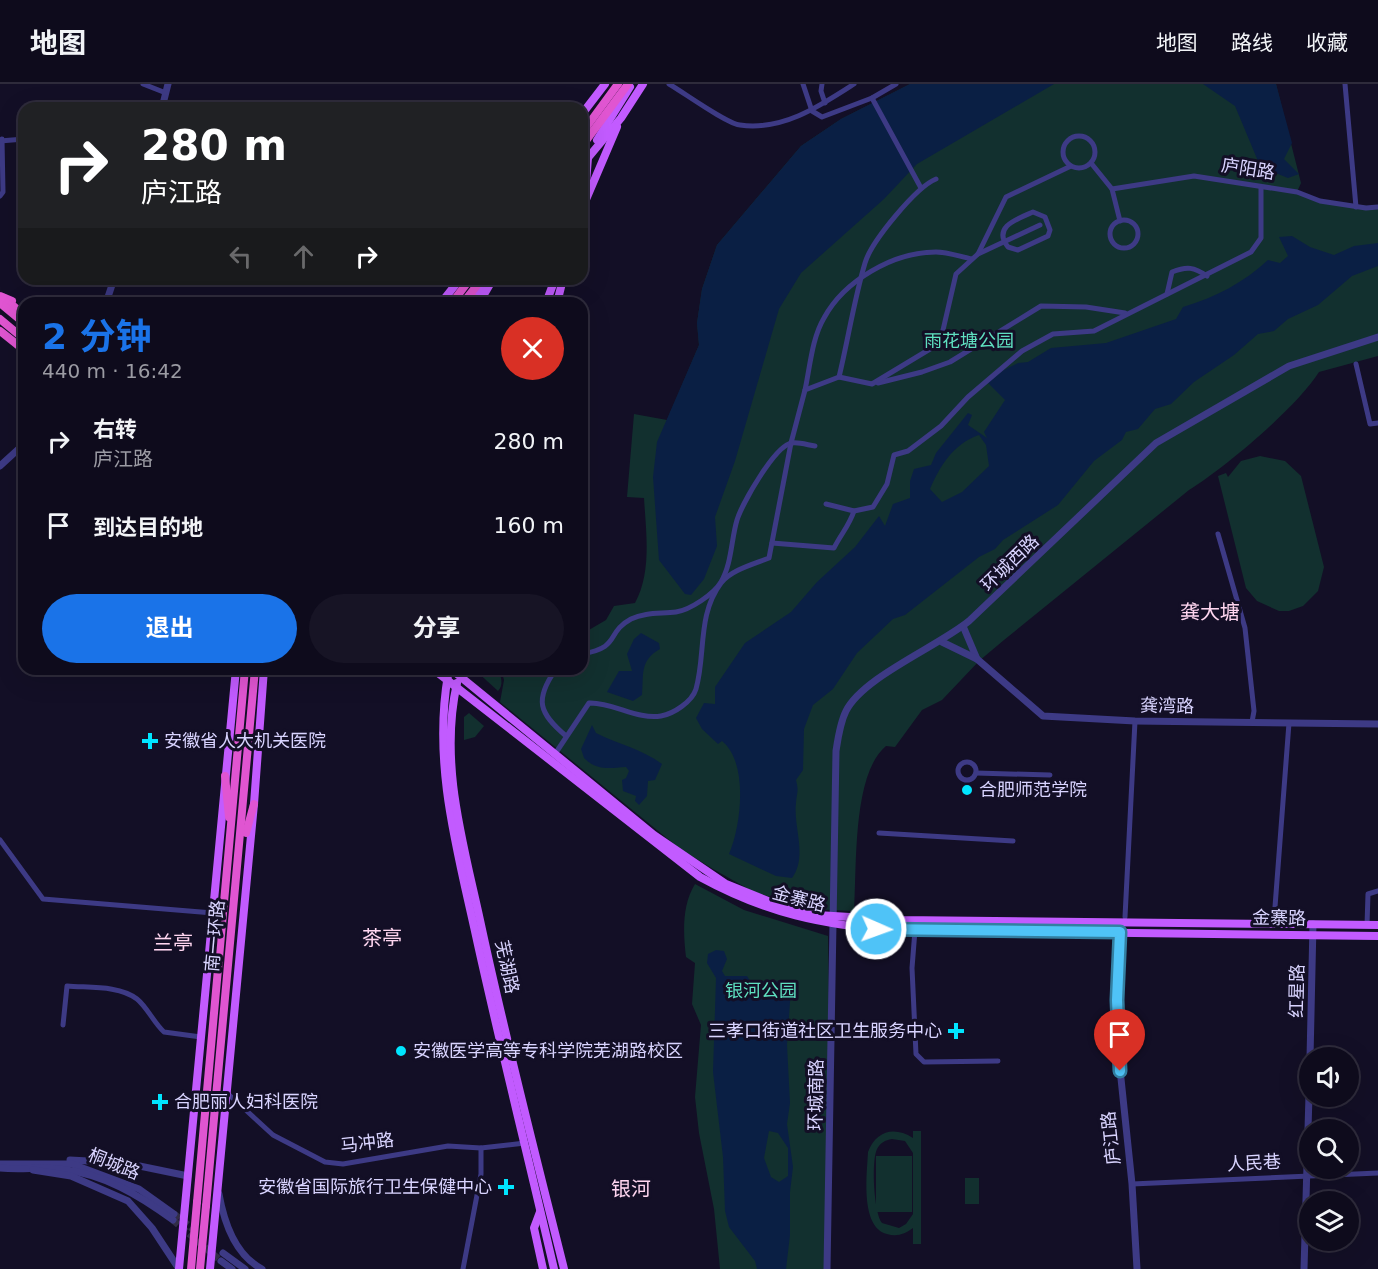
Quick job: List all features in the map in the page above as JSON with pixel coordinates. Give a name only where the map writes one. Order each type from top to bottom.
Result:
[{"type":"highway","points":[[588,125],[618,84]]},
{"type":"highway","points":[[588,151],[630,84]]},
{"type":"highway","points":[[0,296],[18,309]]},
{"type":"highway","points":[[0,303],[18,318]]},
{"type":"highway","points":[[0,319],[18,334]]},
{"type":"highway","points":[[0,331],[18,345]]},
{"type":"highway","name":"南一环路","points":[[191,1269],[231,838],[243,675]]},
{"type":"highway","name":"南一环路","points":[[200,1269],[240,850],[249,805],[255,675]]},
{"type":"highway","points":[[225,776],[231,838]]},
{"type":"main road","points":[[588,106],[605,84]]},
{"type":"main road","points":[[588,197],[621,118],[643,84]]},
{"type":"main road","points":[[588,153],[621,118]]},
{"type":"main road","points":[[0,327],[18,340]]},
{"type":"main road","points":[[179,1269],[225,776],[242,675]]},
{"type":"main road","points":[[210,1269],[216,1181],[227,1092],[249,805],[263,675]]},
{"type":"main road","name":"金寨路","points":[[441,675],[700,877],[765,908],[834,921],[915,930],[1378,936]]},
{"type":"main road","name":"芜湖路","points":[[452,675],[448,680],[443,707],[442,757],[450,815],[522,1143],[554,1269]]},
{"type":"main road","name":"芜湖路","points":[[455,675],[456,687],[451,710],[450,750],[453,794],[496,996],[564,1269]]},
{"type":"main road","name":"金寨路","points":[[461,675],[654,835],[726,884],[783,907],[834,921],[1378,925]]},
{"type":"main road","points":[[540,1211],[534,1228],[543,1269]]},
{"type":"street","points":[[143,84],[166,93]]},
{"type":"street","points":[[164,102],[168,84]]},
{"type":"street","points":[[669,84],[739,126],[784,122],[812,111],[854,84]]},
{"type":"street","points":[[803,84],[812,111],[822,117],[872,98],[896,84]]},
{"type":"street","points":[[822,84],[820,91],[825,103]]},
{"type":"street","points":[[1345,84],[1356,207]]},
{"type":"street","points":[[872,98],[921,188]]},
{"type":"street","points":[[978,254],[1006,197],[1071,166],[1082,168],[1090,163],[1095,154],[1093,144],[1085,137],[1075,137],[1066,143],[1064,153],[1071,166]]},
{"type":"street","points":[[0,196],[3,192],[1,140],[18,139]]},
{"type":"street","points":[[1090,163],[1112,189],[1119,221]]},
{"type":"street","name":"庐阳路","points":[[1112,189],[1194,176],[1297,192],[1320,201],[1356,207],[1378,207]]},
{"type":"street","points":[[839,377],[865,261],[893,218],[921,188],[936,179]]},
{"type":"street","points":[[826,504],[854,511],[873,507],[888,484],[894,455],[908,450],[941,426],[968,397],[1022,351],[1053,334],[1094,331],[1251,252],[1260,238],[1261,187]]},
{"type":"street","points":[[1033,212],[1045,217],[1050,230],[1045,238],[1018,250],[1008,247],[1004,242],[1002,236],[1008,223],[1033,212]]},
{"type":"street","points":[[1119,221],[1129,221],[1136,227],[1136,241],[1129,248],[1120,248],[1110,239],[1112,226],[1119,221]]},
{"type":"street","points":[[873,384],[940,343],[957,274],[972,259],[1040,225]]},
{"type":"street","points":[[588,653],[602,650],[611,642],[620,626],[634,618],[652,613],[679,612],[703,599],[735,572],[769,558],[791,443],[814,345],[823,318],[849,285],[915,254],[937,252],[972,259]]},
{"type":"street","points":[[1167,294],[1172,272],[1185,267],[1196,268],[1207,276]]},
{"type":"street","points":[[805,390],[839,377],[873,384],[922,372],[950,362],[1041,306],[1086,307],[1126,314]]},
{"type":"street","name":"环城西路","points":[[834,921],[836,751],[845,712],[872,682],[942,642],[963,626],[1156,443],[1289,366],[1378,337]]},
{"type":"street","points":[[1356,364],[1371,424],[1378,423]]},
{"type":"street","points":[[555,754],[589,703],[601,703],[626,711],[660,716],[681,707],[696,691],[703,627],[732,552],[737,519],[751,490],[782,447],[791,443],[814,446]]},
{"type":"street","points":[[0,466],[18,450]]},
{"type":"street","points":[[772,543],[834,548],[841,533],[849,527],[854,511]]},
{"type":"street","points":[[1218,534],[1245,628],[1254,711],[1252,722]]},
{"type":"street","points":[[963,626],[977,659]]},
{"type":"street","points":[[942,642],[977,659]]},
{"type":"street","name":"龚湾路","points":[[977,659],[1042,716],[1135,721],[1378,724]]},
{"type":"street","points":[[552,675],[547,681],[542,702],[547,720],[566,736]]},
{"type":"street","points":[[1125,917],[1135,721]]},
{"type":"street","points":[[1274,920],[1289,723]]},
{"type":"street","points":[[976,773],[1050,775]]},
{"type":"street","points":[[879,833],[1013,841]]},
{"type":"street","points":[[0,840],[43,899],[213,914]]},
{"type":"street","points":[[1367,925],[1368,894],[1378,891]]},
{"type":"street","name":"环城南路","points":[[827,1269],[834,921]]},
{"type":"street","name":"红星路","points":[[1310,1047],[1313,924]]},
{"type":"street","points":[[915,930],[912,968],[916,1054],[924,1062],[998,1061]]},
{"type":"street","name":"庐江路","points":[[1120,932],[1118,1050],[1132,1184],[1137,1269]]},
{"type":"street","points":[[63,1025],[67,986],[94,988],[127,993],[139,1000],[164,1032],[201,1037]]},
{"type":"street","name":"马冲路","points":[[227,1092],[273,1135],[325,1162],[343,1164],[448,1146],[481,1148],[532,1141]]},
{"type":"street","points":[[463,1269],[481,1174],[481,1148]]},
{"type":"street","points":[[59,1164],[74,1160],[126,1163],[188,1176]]},
{"type":"street","name":"桐城路","points":[[0,1164],[72,1164],[112,1177],[139,1189],[173,1217],[115,1183],[84,1173],[58,1169],[0,1168]]},
{"type":"street","points":[[33,1170],[71,1176],[128,1201],[152,1228],[179,1269]]},
{"type":"street","name":"人民巷","points":[[1359,1174],[1378,1173]]},
{"type":"street","name":"人民巷","points":[[1132,1184],[1299,1175]]},
{"type":"street","name":"红星路","points":[[1304,1269],[1306,1179]]},
{"type":"street","points":[[216,1181],[224,1224],[253,1264],[262,1269]]},
{"type":"street","points":[[232,1269],[222,1257],[245,1269]]},
{"type":"green space","name":"雨花塘公园","points":[[910,84],[1276,84],[1301,183],[1297,192],[1320,201],[1378,207],[1378,356],[1319,372],[1278,419],[1240,452],[1189,490],[979,661],[942,700],[922,710],[895,747],[886,746],[875,759],[862,799],[856,847],[854,911],[810,909],[798,906],[752,891],[713,869],[679,848],[500,702],[504,680],[503,675],[588,675],[588,630],[606,620],[614,606],[635,603],[644,578],[647,538],[644,498],[627,497],[634,414],[667,420],[699,345],[697,323],[702,289],[717,245],[801,146],[841,119]]},
{"type":"green space","points":[[1260,456],[1285,461],[1301,476],[1324,567],[1318,591],[1303,606],[1289,611],[1279,611],[1257,601],[1246,588],[1218,476],[1226,473],[1228,477],[1241,461]]},
{"type":"green space","points":[[481,675],[500,675],[501,683],[498,691]]},
{"type":"green space","points":[[469,713],[484,726],[475,737],[464,740],[464,717]]},
{"type":"green space","name":"银河公园","points":[[695,884],[744,910],[828,936],[826,1269],[720,1269],[714,1209],[699,1133],[695,1097],[701,1025],[692,1004],[695,963],[686,957],[684,938],[684,919]]},
{"type":"green space","points":[[913,1131],[921,1131],[921,1244],[913,1244],[913,1228],[898,1235],[887,1234],[878,1229],[869,1211],[866,1186],[868,1152],[876,1139],[893,1132],[906,1134],[913,1138]],"holes":[[[892,1139],[905,1141],[913,1153],[913,1214],[906,1224],[899,1228],[882,1223],[879,1218],[875,1199],[874,1164],[875,1155],[881,1143]]]},
{"type":"green space","points":[[876,1156],[912,1156],[912,1212],[876,1212]]},
{"type":"green space","points":[[965,1178],[979,1178],[979,1204],[965,1204]]},
{"type":"water","points":[[910,84],[1054,84],[917,164],[884,199],[801,273],[779,309],[735,461],[715,517],[717,546],[704,579],[691,595],[685,594],[659,560],[653,477],[657,442],[699,345],[697,323],[702,289],[717,245],[801,146],[841,119]]},
{"type":"water","points":[[1203,84],[1276,84],[1292,143],[1284,159],[1299,174],[1288,178],[1278,174],[1263,173],[1235,106]]},
{"type":"water","points":[[1292,236],[1310,247],[1334,255],[1354,246],[1378,243],[1378,266],[1352,276],[1318,305],[1288,319],[1274,331],[1258,334],[1234,355],[1194,382],[1171,404],[1155,409],[1138,429],[1126,432],[1122,440],[1094,461],[1058,505],[1003,540],[995,549],[979,557],[905,615],[893,619],[857,653],[833,689],[813,705],[804,729],[803,770],[796,780],[800,851],[797,869],[792,878],[776,876],[729,854],[739,812],[739,779],[736,764],[731,751],[722,741],[718,744],[702,729],[696,718],[704,703],[715,704],[715,687],[745,643],[791,612],[817,582],[855,547],[879,516],[885,526],[893,504],[910,498],[910,481],[914,469],[931,465],[936,453],[968,413],[972,415],[968,425],[987,438],[984,432],[1005,400],[988,383],[998,373],[1018,363],[1028,362],[1051,348],[1106,343],[1176,319],[1183,307],[1207,299],[1228,288],[1249,276],[1268,260],[1280,263],[1288,256],[1279,237]],"holes":[[[979,435],[986,445],[989,466],[962,492],[942,502],[930,489],[948,457],[962,444]]]},
{"type":"water","points":[[641,633],[659,643],[660,649],[649,658],[644,669],[642,695],[633,701],[607,692],[619,671],[632,671],[627,654],[634,639]]},
{"type":"water","points":[[592,725],[596,733],[638,750],[662,764],[655,780],[648,781],[647,796],[639,805],[635,801],[636,796],[623,791],[622,780],[626,778],[629,771],[626,767],[599,767],[584,758],[581,749]]},
{"type":"water","points":[[716,950],[724,951],[727,959],[722,971],[725,976],[747,976],[750,981],[777,981],[791,988],[787,1045],[790,1103],[787,1124],[793,1167],[786,1269],[757,1269],[755,1261],[729,1227],[725,1211],[723,1157],[713,1072],[716,978],[707,963],[708,954]],"holes":[[[769,1131],[778,1133],[788,1148],[788,1176],[779,1182],[771,1177],[764,1158]]]},
{"type":"tunnel","points":[[174,1214],[198,1233]]},
{"type":"tunnel","points":[[173,1220],[221,1261]]},
{"type":"place","name":"安徽省人大机关医院","points":[[150,741]]},
{"type":"place","name":"合肥师范学院","points":[[967,790]]},
{"type":"place","name":"三孝口街道社区卫生服务中心","points":[[956,1031]]},
{"type":"place","name":"安徽医学高等专科学院芜湖路校区","points":[[401,1051]]},
{"type":"place","name":"合肥丽人妇科医院","points":[[160,1102]]},
{"type":"place","name":"安徽省国际旅行卫生保健中心","points":[[506,1187]]},
{"type":"district","name":"龚大塘","points":[[1210,612]]},
{"type":"district","name":"茶亭","points":[[382,938]]},
{"type":"district","name":"兰亭","points":[[173,943]]},
{"type":"district","name":"银河","points":[[631,1189]]},
{"type":"route","points":[[876,929],[1120,932],[1117,1000],[1120,1071]]}]
